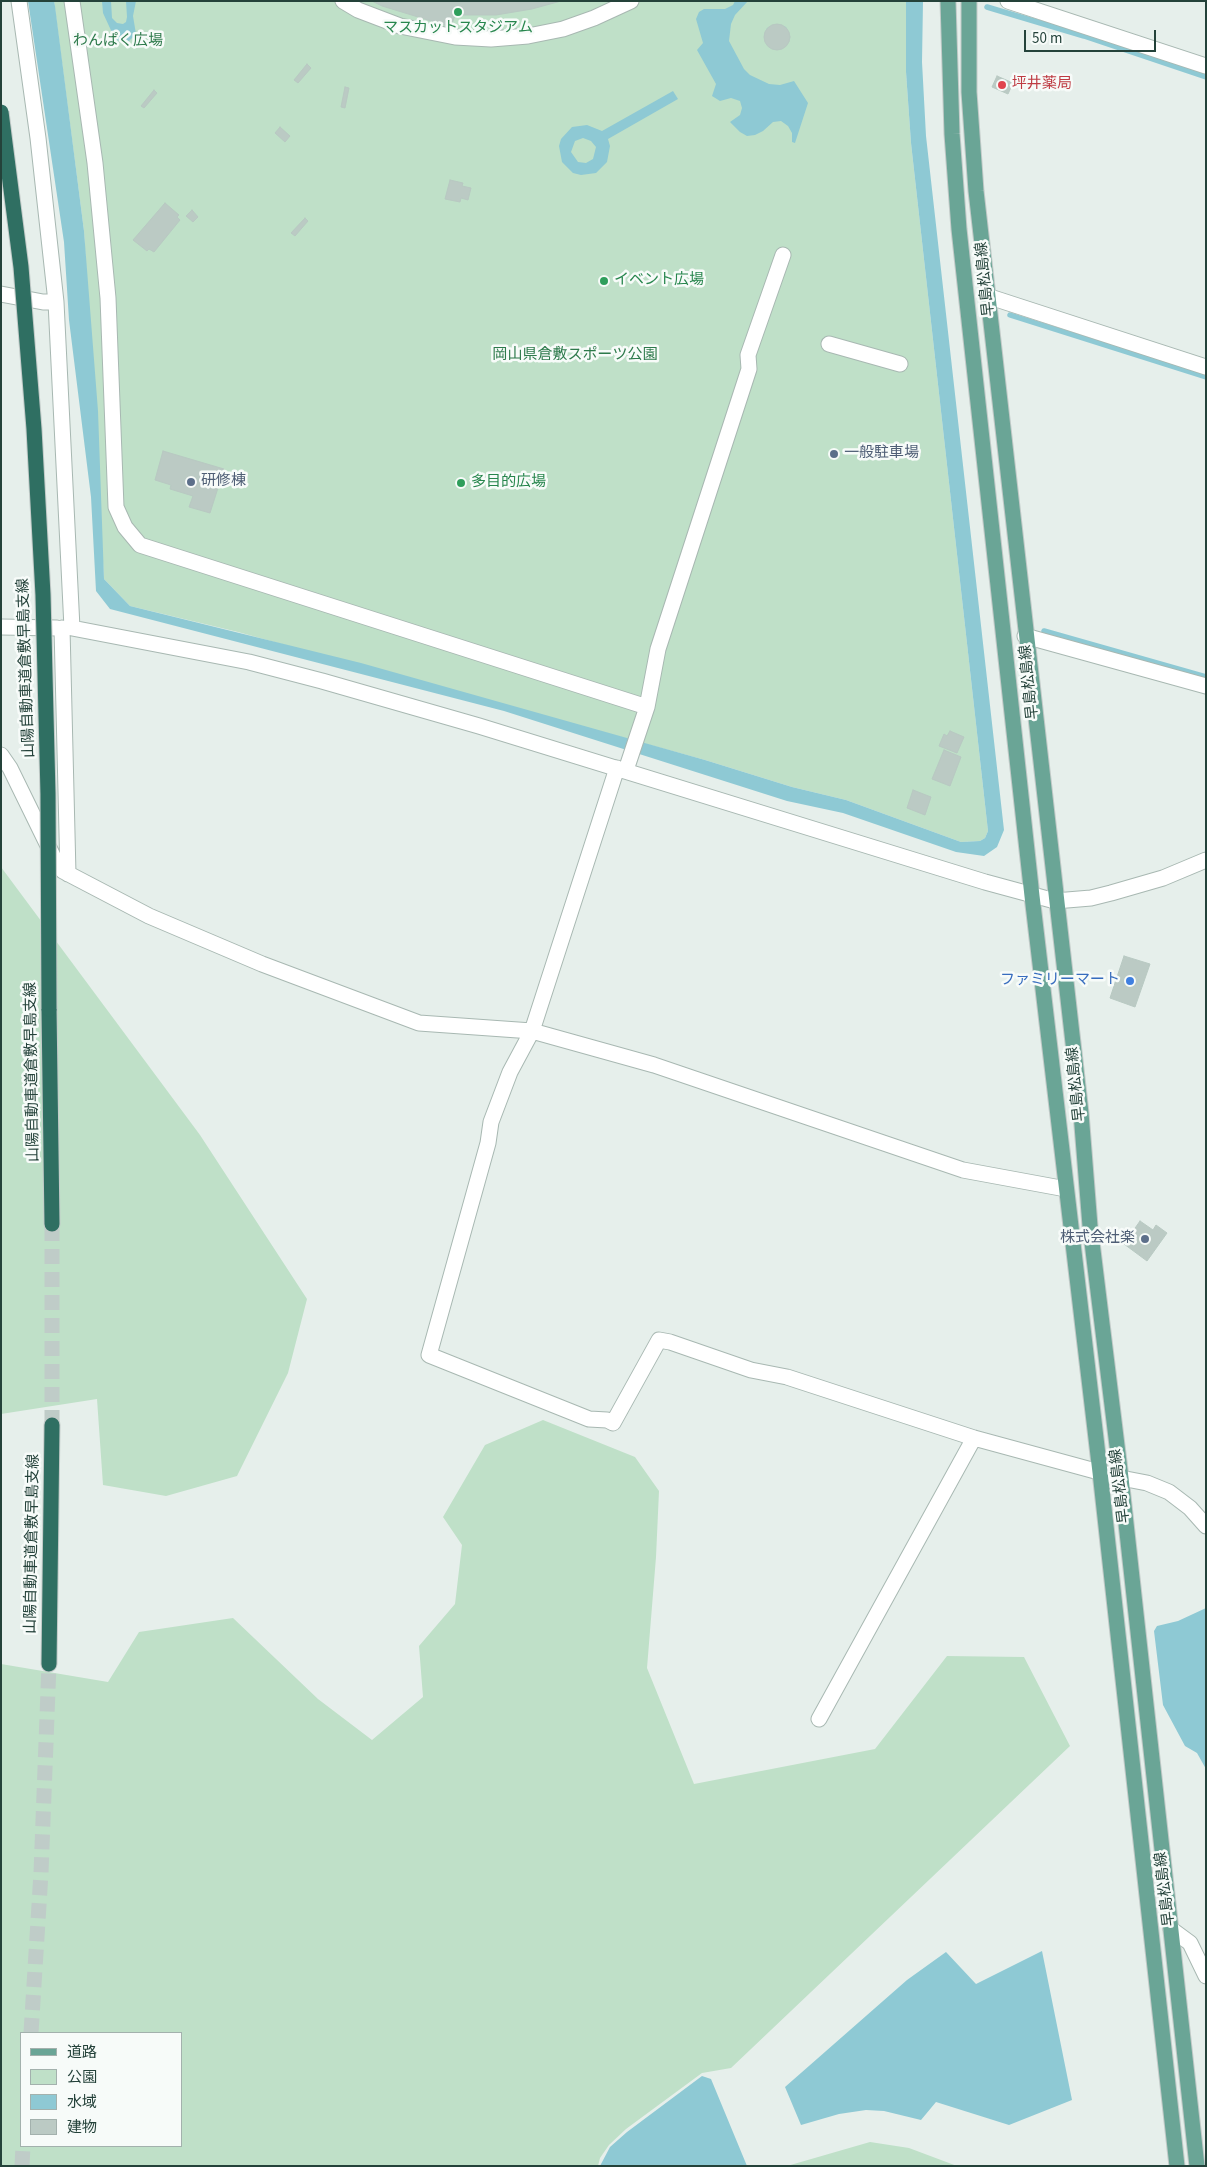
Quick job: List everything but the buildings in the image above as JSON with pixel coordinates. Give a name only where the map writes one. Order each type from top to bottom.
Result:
[{"type":"highway","name":"山陽自動車道倉敷早島支線","points":[[1,112],[21,267],[34,429],[42,595],[47,744],[52,1224]]},
{"type":"highway","name":"山陽自動車道倉敷早島支線","points":[[49,1664],[52,1425]]},
{"type":"main road","name":"早島松島線","points":[[948,1],[952,125],[960,229],[1032,896],[1100,1472],[1177,2166]]},
{"type":"main road","name":"早島松島線","points":[[969,1],[969,92],[976,191],[987,296],[1055,901],[1081,1113],[1090,1226],[1121,1478],[1197,2166]]},
{"type":"street","points":[[19,1],[38,138],[56,302],[67,628],[68,874]]},
{"type":"street","points":[[72,1],[94,163],[108,298],[116,507],[125,527],[140,545],[647,707]]},
{"type":"street","points":[[343,1],[358,10],[400,26],[455,37],[491,38],[528,36],[563,28],[594,18],[630,1]]},
{"type":"street","points":[[1008,1],[1206,66]]},
{"type":"street","points":[[781,262],[748,354],[749,369],[658,649],[647,707],[634,746],[622,769],[532,1031],[510,1072],[491,1122],[488,1143],[429,1355],[589,1418],[607,1420],[613,1423],[659,1340],[751,1370],[787,1377],[974,1438],[1121,1478],[1147,1483],[1169,1492],[1190,1508],[1206,1526]]},
{"type":"street","points":[[1,294],[43,302],[56,302]]},
{"type":"street","points":[[987,296],[1206,367]]},
{"type":"street","points":[[829,344],[900,364]]},
{"type":"street","points":[[1,626],[67,628],[240,660],[313,678],[622,769],[1032,896],[1055,901],[1111,894],[1163,878],[1206,860]]},
{"type":"street","points":[[1025,636],[1206,686]]},
{"type":"street","points":[[1,755],[10,768],[55,860],[63,871],[158,919],[262,964],[419,1023],[532,1031],[654,1065],[963,1170],[1066,1189]]},
{"type":"street","points":[[820,1719],[974,1438]]},
{"type":"street","points":[[1171,1929],[1190,1943],[1206,1976]]},
{"type":"green space","name":"岡山県倉敷スポーツ公園","points":[[54,1],[906,1],[906,72],[911,143],[988,831],[985,838],[980,841],[961,842],[846,800],[792,787],[705,760],[238,632],[130,606],[104,579],[84,231]]},
{"type":"green space","points":[[1,867],[200,1135],[307,1299],[288,1373],[237,1476],[166,1496],[103,1485],[97,1399],[1,1414]]},
{"type":"green space","points":[[543,1420],[635,1457],[659,1491],[647,1668],[694,1784],[875,1749],[947,1656],[1024,1657],[1070,1746],[731,2068],[702,2073],[626,2129],[609,2145],[600,2158],[598,2166],[1,2166],[1,1664],[108,1682],[139,1632],[233,1618],[318,1699],[372,1740],[423,1697],[419,1646],[455,1604],[462,1545],[443,1517],[485,1445]]},
{"type":"green space","points":[[870,2142],[909,2148],[957,2166],[787,2166]]},
{"type":"water","points":[[28,1],[54,1],[55,6],[84,231],[98,411],[104,579],[130,606],[361,663],[705,760],[792,787],[846,800],[961,842],[980,841],[985,838],[988,831],[911,143],[906,72],[906,1],[923,1],[922,62],[926,136],[1004,830],[997,847],[984,856],[956,852],[843,813],[787,801],[504,711],[110,609],[96,591],[91,497],[69,320],[64,242]]},
{"type":"water","points":[[102,1],[111,1],[112,18],[117,23],[123,24],[126,22],[127,17],[126,1],[136,1],[133,16],[136,34],[128,42],[121,42],[115,39],[103,13]]},
{"type":"water","points":[[735,1],[748,1],[735,15],[731,24],[729,41],[744,69],[750,75],[769,84],[780,85],[794,81],[808,103],[795,143],[792,142],[792,133],[788,126],[781,121],[773,122],[755,135],[747,136],[730,122],[740,115],[742,108],[740,101],[731,98],[720,101],[712,96],[716,84],[697,50],[703,43],[696,19],[699,12],[704,9],[725,9],[733,5]]},
{"type":"water","points":[[778,24],[786,27],[790,38],[783,48],[774,49],[767,44],[764,36],[767,28]]},
{"type":"water","points":[[673,91],[678,99],[608,139],[610,146],[607,162],[596,173],[581,175],[573,173],[562,162],[559,146],[561,139],[572,127],[587,125],[602,131]],"holes":[[[583,138],[591,141],[596,147],[593,159],[586,163],[578,162],[571,152],[575,141]]]},
{"type":"water","points":[[1206,1608],[1206,1769],[1197,1753],[1185,1746],[1163,1705],[1154,1631],[1157,1626],[1178,1621]]},
{"type":"water","points":[[1042,1951],[1072,2100],[1009,2125],[936,2102],[921,2120],[884,2111],[866,2110],[839,2114],[801,2125],[785,2087],[907,1980],[946,1952],[976,1984]]},
{"type":"water","points":[[702,2076],[711,2079],[747,2166],[600,2166],[610,2147],[627,2132]]},
{"type":"waterway","points":[[987,7],[1084,36],[1206,77]]},
{"type":"waterway","points":[[1010,315],[1206,377]]},
{"type":"waterway","points":[[1044,631],[1206,677]]},
{"type":"tunnel","points":[[52,1224],[52,1425]]},
{"type":"tunnel","points":[[31,2032],[41,1873],[49,1664]]},
{"type":"tunnel","points":[[22,2166],[23,2147]]},
{"type":"place","name":"マスカットスタジアム","points":[[458,12]]},
{"type":"place","name":"坪井薬局","points":[[1002,85]]},
{"type":"place","name":"イベント広場","points":[[604,281]]},
{"type":"place","name":"一般駐車場","points":[[834,454]]},
{"type":"place","name":"研修棟","points":[[191,482]]},
{"type":"place","name":"多目的広場","points":[[461,483]]},
{"type":"place","name":"ファミリーマート","points":[[1130,981]]},
{"type":"place","name":"株式会社楽","points":[[1145,1239]]},
{"type":"park label","name":"わんぱく広場","points":[[118,42]]}]
